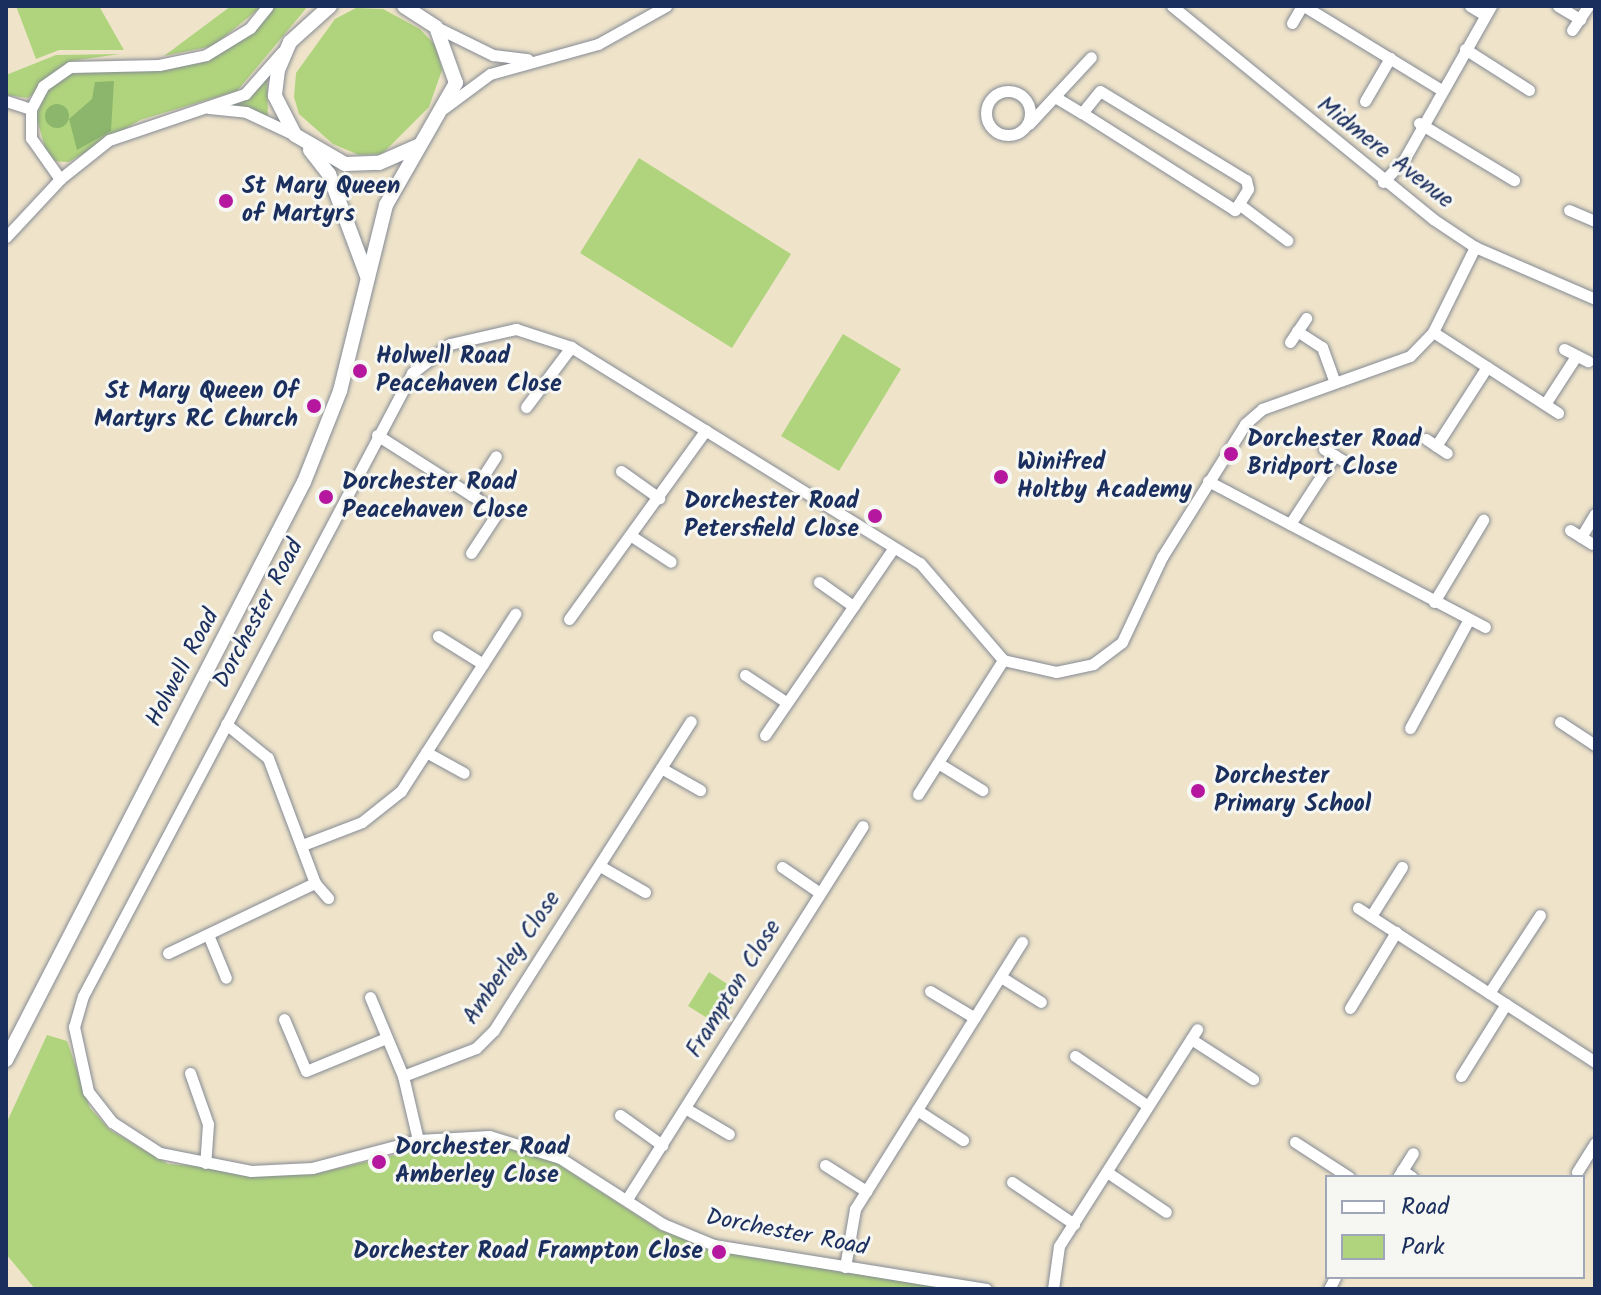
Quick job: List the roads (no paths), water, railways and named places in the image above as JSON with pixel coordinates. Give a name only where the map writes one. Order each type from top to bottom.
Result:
[{"type":"street","points":[[60,179],[38,156],[31,109],[43,86],[70,67],[183,63],[233,40],[268,6]]},
{"type":"street","points":[[6,237],[60,179],[109,140],[245,94],[316,11],[330,6]]},
{"type":"street","points":[[404,6],[416,10],[436,27],[493,55],[535,59]]},
{"type":"street","points":[[444,109],[490,74],[535,59],[598,44],[666,6]]},
{"type":"street","name":"Midmere Avenue","points":[[1172,6],[1383,182],[1475,247],[1595,299]]},
{"type":"street","points":[[1292,23],[1303,6],[1440,89]]},
{"type":"street","points":[[1383,182],[1405,158],[1419,123],[1488,11],[1470,6]]},
{"type":"street","points":[[1558,6],[1580,19]]},
{"type":"street","points":[[1572,30],[1588,6]]},
{"type":"street","points":[[436,27],[456,83],[444,109]]},
{"type":"street","points":[[290,42],[275,96],[295,135],[329,174],[368,284]]},
{"type":"street","points":[[1465,49],[1529,90]]},
{"type":"street","points":[[1028,124],[1029,104],[1019,94],[998,94],[988,105],[996,132],[1010,136],[1028,124],[1091,57]]},
{"type":"street","points":[[1365,101],[1390,58]]},
{"type":"street","points":[[1055,97],[1235,210],[1240,205],[1246,180],[1100,91],[1082,113]]},
{"type":"street","points":[[6,101],[31,109]]},
{"type":"street","points":[[205,107],[246,112],[295,135]]},
{"type":"street","name":"Holwell Road","points":[[6,1060],[304,482],[340,391],[386,205],[418,146],[444,109]]},
{"type":"street","points":[[1419,123],[1514,180]]},
{"type":"street","points":[[307,147],[345,164],[379,163],[418,146]]},
{"type":"street","points":[[1240,205],[1287,240]]},
{"type":"street","points":[[1569,210],[1595,221]]},
{"type":"street","points":[[918,794],[1003,660],[1056,672],[1108,655],[1122,642],[1208,481],[1262,409],[1410,356],[1433,332],[1475,247]]},
{"type":"street","points":[[1290,342],[1306,318]]},
{"type":"street","name":"Dorchester Road","points":[[986,1289],[714,1245],[663,1224],[627,1199],[521,1143],[489,1136],[418,1140],[315,1168],[251,1171],[160,1153],[112,1122],[78,1067],[74,1027],[102,956],[377,435],[412,373],[450,344],[516,329],[571,347],[920,563],[1003,660]]},
{"type":"street","points":[[1297,331],[1322,347],[1335,382]]},
{"type":"street","points":[[1433,332],[1558,413]]},
{"type":"street","points":[[526,407],[571,347]]},
{"type":"street","points":[[1545,404],[1582,359],[1564,349]]},
{"type":"street","points":[[1436,446],[1487,367]]},
{"type":"street","points":[[569,619],[633,537],[706,430]]},
{"type":"street","points":[[377,435],[498,512],[471,553]]},
{"type":"street","points":[[1290,524],[1334,455]]},
{"type":"street","points":[[471,495],[496,456]]},
{"type":"street","points":[[621,471],[659,498]]},
{"type":"street","points":[[1208,481],[1485,627]]},
{"type":"street","points":[[1581,537],[1595,514]]},
{"type":"street","points":[[1434,602],[1483,520]]},
{"type":"street","points":[[1570,530],[1592,544]]},
{"type":"street","points":[[633,537],[671,562]]},
{"type":"street","points":[[765,735],[893,549]]},
{"type":"street","points":[[819,582],[853,606]]},
{"type":"street","points":[[305,844],[385,808],[426,752],[515,614]]},
{"type":"street","points":[[1410,728],[1469,619]]},
{"type":"street","points":[[438,636],[483,664]]},
{"type":"street","points":[[745,675],[786,702]]},
{"type":"street","name":"Amberley Close","points":[[403,1076],[485,1039],[600,866],[691,721]]},
{"type":"street","points":[[1560,722],[1595,745]]},
{"type":"street","points":[[226,724],[268,758],[305,844],[315,883],[328,898]]},
{"type":"street","points":[[426,752],[464,773]]},
{"type":"street","points":[[938,763],[982,790]]},
{"type":"street","points":[[661,768],[700,790]]},
{"type":"street","name":"Frampton Close","points":[[627,1199],[863,826]]},
{"type":"street","points":[[600,866],[645,892]]},
{"type":"street","points":[[782,867],[820,893]]},
{"type":"street","points":[[1371,916],[1402,867]]},
{"type":"street","points":[[168,953],[209,937],[315,883]]},
{"type":"street","points":[[1358,908],[1595,1062]]},
{"type":"street","points":[[1489,993],[1540,915]]},
{"type":"street","points":[[1350,1008],[1396,932]]},
{"type":"street","points":[[209,937],[226,978]]},
{"type":"street","points":[[845,1267],[855,1209],[1021,942]]},
{"type":"street","points":[[1001,977],[1041,1002]]},
{"type":"street","points":[[930,991],[975,1018]]},
{"type":"street","points":[[370,997],[403,1076],[418,1140]]},
{"type":"street","points":[[1461,1076],[1506,1004]]},
{"type":"street","points":[[284,1019],[306,1071],[386,1038]]},
{"type":"street","points":[[1053,1289],[1059,1246],[1194,1034],[1253,1079]]},
{"type":"street","points":[[1075,1056],[1148,1106]]},
{"type":"street","points":[[190,1073],[208,1124],[205,1163]]},
{"type":"street","points":[[685,1108],[729,1134]]},
{"type":"street","points":[[917,1110],[963,1140]]},
{"type":"street","points":[[620,1115],[662,1145]]},
{"type":"street","points":[[1295,1142],[1346,1175]]},
{"type":"street","points":[[1577,1172],[1595,1143]]},
{"type":"street","points":[[1404,1175],[1413,1153]]},
{"type":"street","points":[[825,1165],[866,1191]]},
{"type":"street","points":[[1107,1172],[1166,1212]]},
{"type":"street","points":[[1012,1182],[1074,1224]]},
{"type":"place","name":"St Mary Queen of Martyrs","points":[[226,201]]},
{"type":"place","name":"Holwell Road Peacehaven Close","points":[[360,371]]},
{"type":"place","name":"St Mary Queen Of Martyrs RC Church","points":[[314,406]]},
{"type":"place","name":"Dorchester Road Bridport Close","points":[[1231,454]]},
{"type":"place","name":"Winifred Holtby Academy","points":[[1001,477]]},
{"type":"place","name":"Dorchester Road Peacehaven Close","points":[[326,497]]},
{"type":"place","name":"Dorchester Road Petersfield Close","points":[[875,516]]},
{"type":"place","name":"Dorchester Primary School","points":[[1198,791]]},
{"type":"place","name":"Dorchester Road Amberley Close","points":[[379,1162]]},
{"type":"place","name":"Dorchester Road Frampton Close","points":[[719,1252]]}]
